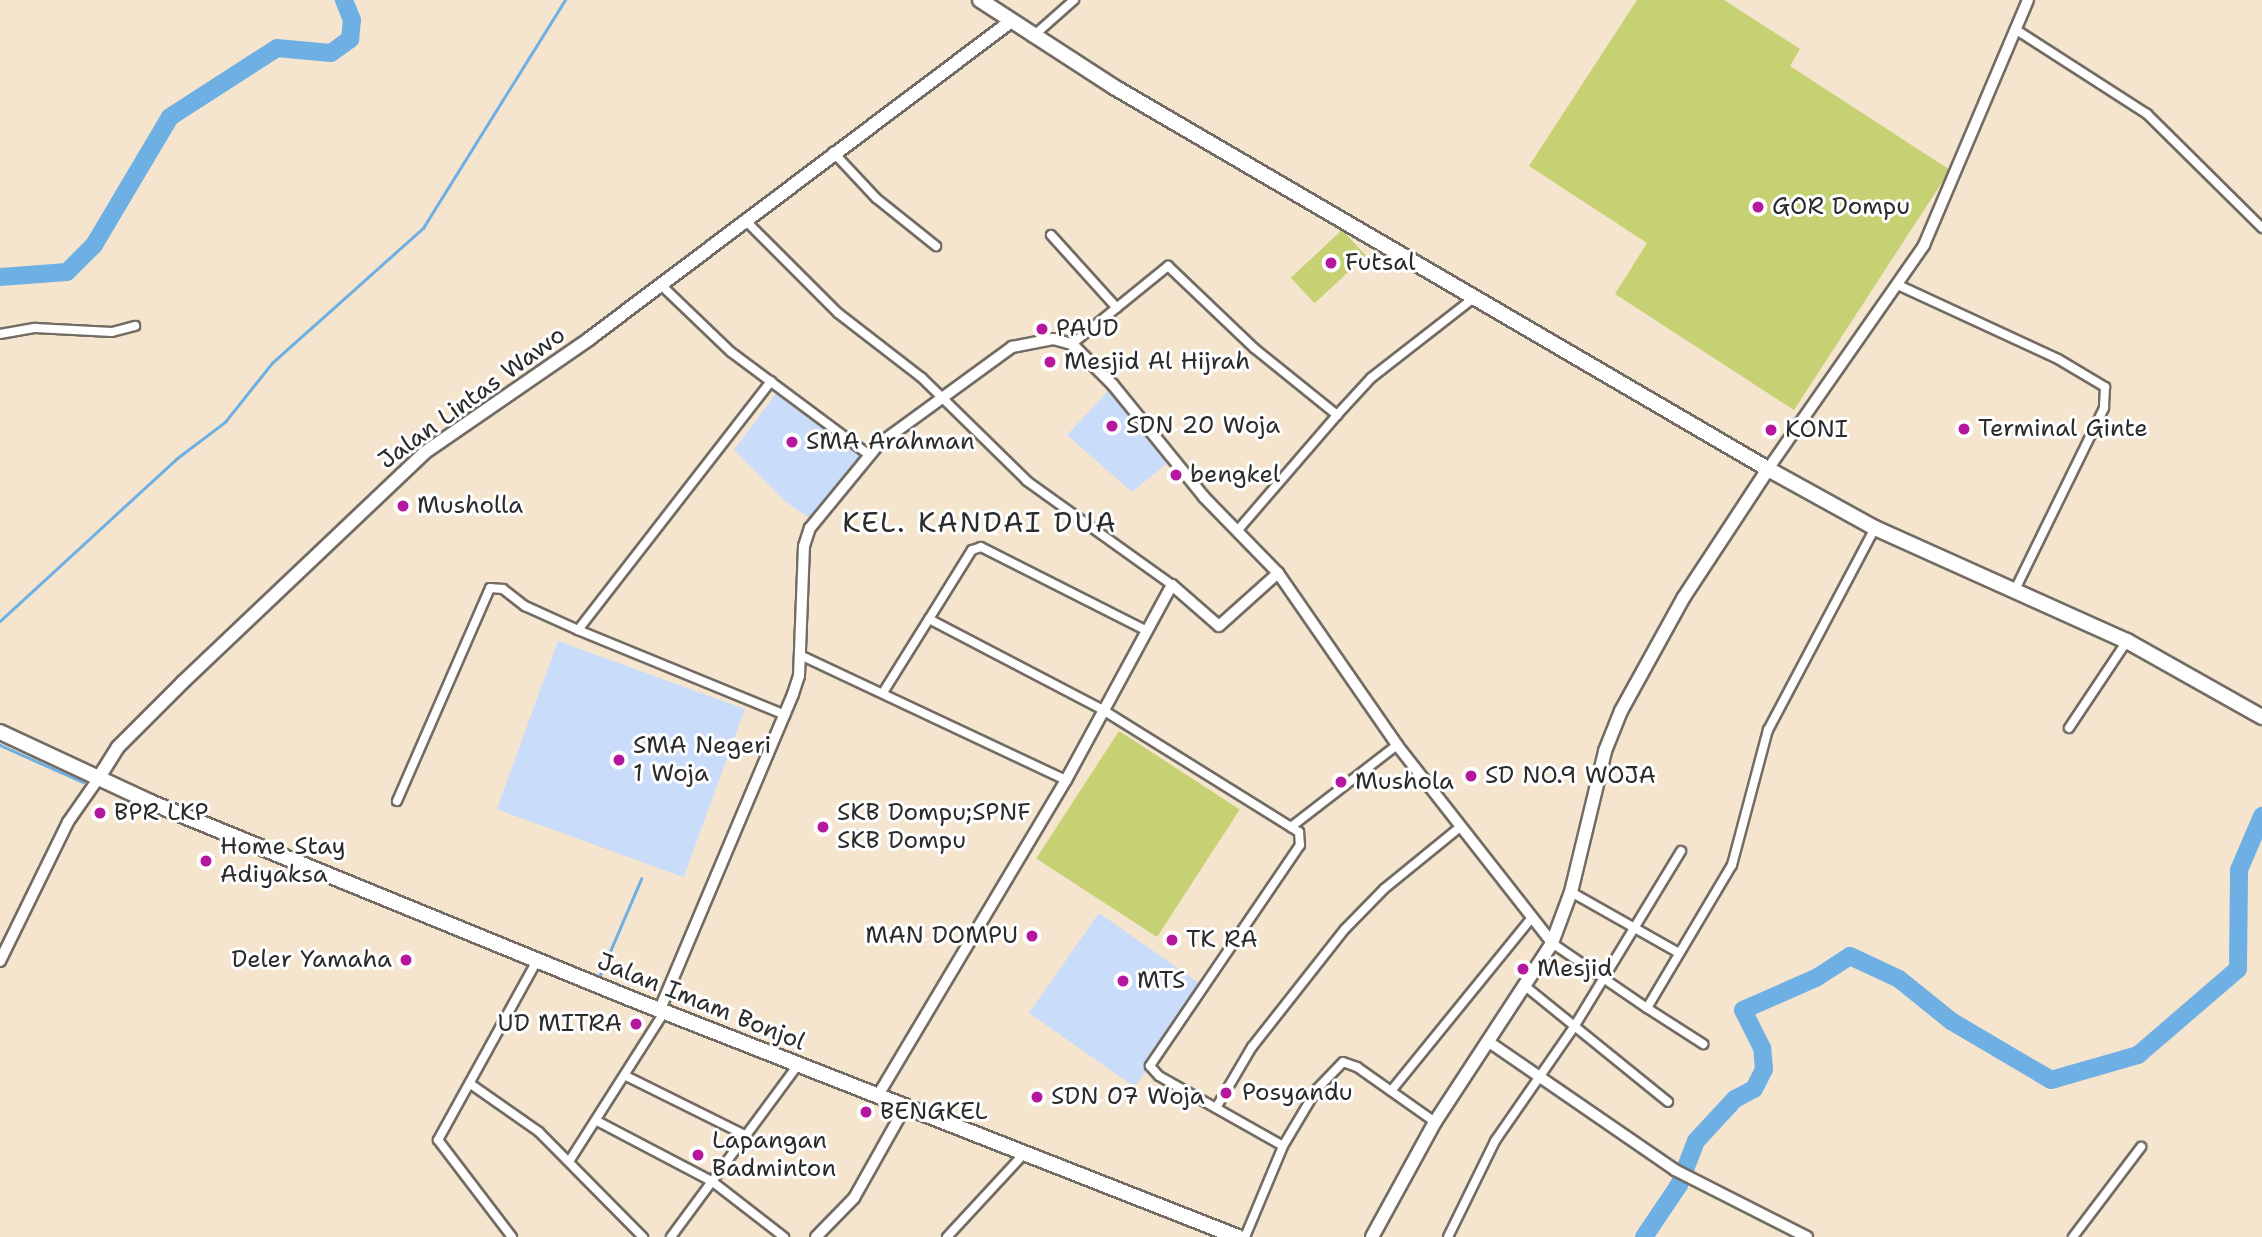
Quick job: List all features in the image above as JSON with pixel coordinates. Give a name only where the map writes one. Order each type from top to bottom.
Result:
[{"type":"highway","points":[[980,0],[1031,37],[1768,469],[1875,528],[2016,588],[2127,641],[2262,718]]},
{"type":"highway","points":[[993,0],[1005,18]]},
{"type":"highway","name":"Jalan Imam Bonjol","points":[[0,732],[150,802],[904,1109],[1238,1237]]},
{"type":"main road","name":"Jalan Lintas Wawo","points":[[98,779],[118,747],[155,710],[424,453],[579,346],[1005,18]]},
{"type":"main road","points":[[1372,1237],[1435,1122],[1552,943],[1571,892],[1605,751],[1621,711],[1684,597],[1768,469]]},
{"type":"street","points":[[1031,37],[1074,0]]},
{"type":"street","points":[[1768,469],[1924,245],[2028,0]]},
{"type":"street","points":[[2015,29],[2147,114],[2262,228]]},
{"type":"street","points":[[833,152],[862,185],[936,246]]},
{"type":"street","points":[[745,220],[838,313],[944,401],[1027,481],[1172,585],[1220,626],[1278,573]]},
{"type":"street","points":[[1051,235],[1117,308]]},
{"type":"street","points":[[1072,344],[1168,266],[1254,348],[1337,415]]},
{"type":"street","points":[[660,284],[731,352],[869,455]]},
{"type":"street","points":[[1898,285],[2058,359],[2105,387],[2104,408],[2016,588]]},
{"type":"street","points":[[1237,531],[1371,378],[1476,296]]},
{"type":"street","points":[[0,334],[35,328],[112,332],[135,326]]},
{"type":"street","points":[[570,1160],[626,1076],[662,1010],[785,715],[799,676],[804,546],[810,528],[869,455],[944,401],[1012,347],[1053,339],[1072,344],[1138,412],[1237,531],[1278,573],[1397,745],[1530,920],[1552,943],[1703,1044]]},
{"type":"street","points":[[578,630],[771,382]]},
{"type":"street","points":[[1647,1008],[1732,865],[1778,709],[1875,528]]},
{"type":"street","points":[[884,691],[978,547],[1145,630]]},
{"type":"street","points":[[877,1097],[1066,780],[1145,630],[1172,585]]},
{"type":"street","points":[[397,801],[487,590],[503,589],[525,606],[578,630],[785,715]]},
{"type":"street","points":[[929,619],[1103,710],[1302,836],[1302,842],[1150,1064],[1159,1076],[1283,1146]]},
{"type":"street","points":[[2069,728],[2127,641]]},
{"type":"street","points":[[800,655],[884,691],[1066,780]]},
{"type":"street","points":[[1291,827],[1397,745]]},
{"type":"street","name":"Jalan Lintas Wawo","points":[[0,961],[73,813],[98,779]]},
{"type":"street","points":[[1216,1108],[1252,1047],[1354,918],[1460,827]]},
{"type":"street","points":[[1448,1237],[1490,1150],[1574,1027],[1632,926],[1681,851]]},
{"type":"street","points":[[1571,892],[1679,953]]},
{"type":"street","points":[[1391,1091],[1530,920]]},
{"type":"street","points":[[512,1237],[439,1141],[472,1085],[538,959]]},
{"type":"street","points":[[1525,986],[1668,1102]]},
{"type":"street","points":[[1489,1042],[1538,1079],[1696,1183],[1807,1237]]},
{"type":"street","points":[[1245,1237],[1283,1146],[1317,1089],[1343,1062],[1435,1122]]},
{"type":"street","points":[[671,1237],[798,1065]]},
{"type":"street","points":[[626,1076],[747,1136]]},
{"type":"street","points":[[472,1085],[570,1160],[643,1237]]},
{"type":"street","points":[[816,1237],[854,1198],[904,1109]]},
{"type":"street","points":[[597,1121],[713,1182],[784,1237]]},
{"type":"street","points":[[2073,1237],[2141,1147]]},
{"type":"street","points":[[947,1237],[1023,1155]]},
{"type":"shaded area","points":[[1112,387],[1170,461],[1132,492],[1067,435]]},
{"type":"shaded area","points":[[777,392],[863,455],[811,519],[786,502],[734,450]]},
{"type":"shaded area","name":"SMA Negeri 1 Woja","points":[[558,641],[745,709],[684,877],[497,809]]},
{"type":"shaded area","points":[[1099,913],[1205,987],[1135,1087],[1029,1013]]},
{"type":"green space","name":"GOR Dompu","points":[[1637,0],[1724,0],[1800,49],[1790,66],[1950,170],[1794,410],[1615,294],[1647,243],[1529,166]]},
{"type":"green space","points":[[1342,230],[1366,256],[1315,303],[1291,278]]},
{"type":"green space","points":[[1119,731],[1240,809],[1157,937],[1036,858]]},
{"type":"waterway","points":[[0,277],[67,272],[94,245],[170,117],[277,48],[331,53],[350,39],[352,20],[344,0]]},
{"type":"waterway","points":[[0,621],[176,459],[225,422],[272,363],[423,228],[565,0]]},
{"type":"waterway","points":[[0,745],[83,782]]},
{"type":"waterway","points":[[1644,1237],[1679,1185],[1696,1141],[1735,1099],[1754,1089],[1764,1069],[1762,1048],[1743,1010],[1816,978],[1850,956],[1899,979],[1951,1021],[2051,1080],[2138,1055],[2238,969],[2239,870],[2262,816]]},
{"type":"waterway","points":[[599,977],[641,879]]},
{"type":"place","name":"GOR Dompu","points":[[1758,207]]},
{"type":"place","name":"Futsal","points":[[1331,263]]},
{"type":"place","name":"PAUD","points":[[1042,329]]},
{"type":"place","name":"Mesjid Al Hijrah","points":[[1050,362]]},
{"type":"place","name":"SDN 20 Woja","points":[[1112,426]]},
{"type":"place","name":"Terminal Ginte","points":[[1964,429]]},
{"type":"place","name":"KONI","points":[[1771,430]]},
{"type":"place","name":"SMA Arahman","points":[[792,442]]},
{"type":"place","name":"bengkel","points":[[1176,475]]},
{"type":"place","name":"Musholla","points":[[403,506]]},
{"type":"place","name":"SMA Negeri 1 Woja","points":[[619,760]]},
{"type":"place","name":"SD NO.9 WOJA","points":[[1471,776]]},
{"type":"place","name":"Mushola","points":[[1341,782]]},
{"type":"place","name":"BPR LKP","points":[[100,813]]},
{"type":"place","name":"SKB Dompu;SPNF SKB Dompu","points":[[823,827]]},
{"type":"place","name":"Home Stay Adiyaksa","points":[[206,861]]},
{"type":"place","name":"MAN DOMPU","points":[[1032,936]]},
{"type":"place","name":"TK RA","points":[[1172,940]]},
{"type":"place","name":"Deler Yamaha","points":[[406,960]]},
{"type":"place","name":"Mesjid","points":[[1523,969]]},
{"type":"place","name":"MTS","points":[[1123,981]]},
{"type":"place","name":"UD MITRA","points":[[636,1024]]},
{"type":"place","name":"Posyandu","points":[[1226,1093]]},
{"type":"place","name":"SDN 07 Woja","points":[[1037,1097]]},
{"type":"place","name":"BENGKEL","points":[[866,1112]]},
{"type":"place","name":"Lapangan Badminton","points":[[698,1155]]},
{"type":"district","name":"KEL. KANDAI DUA","points":[[980,522]]}]
